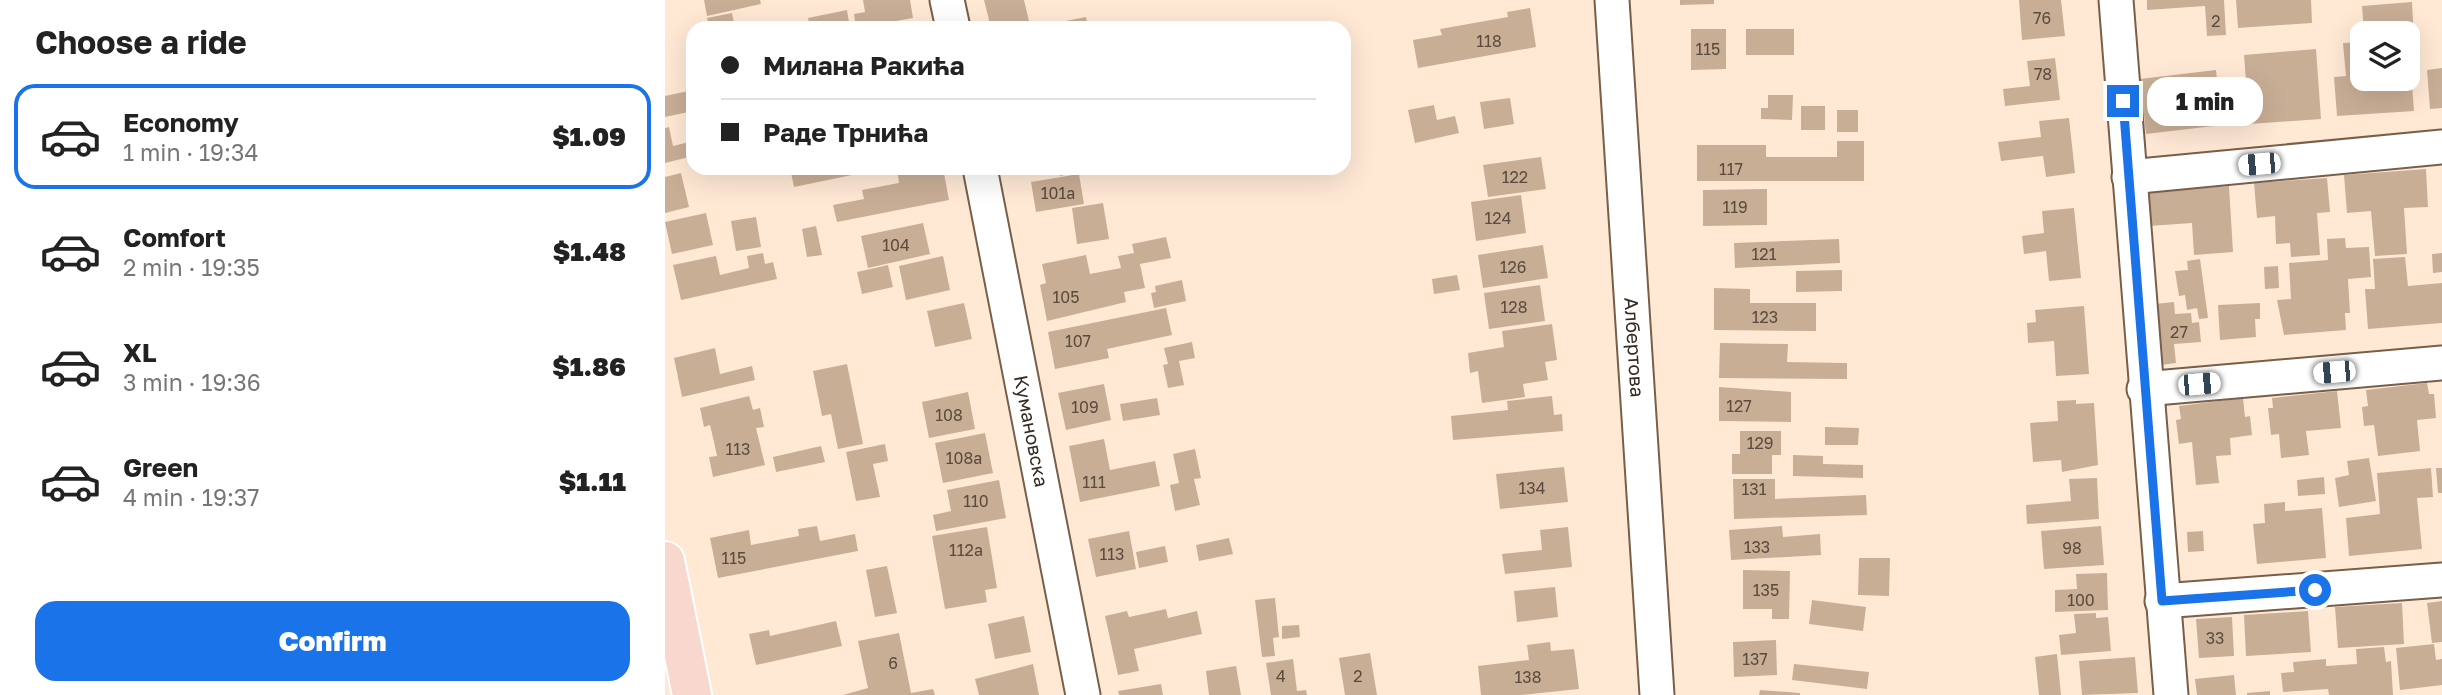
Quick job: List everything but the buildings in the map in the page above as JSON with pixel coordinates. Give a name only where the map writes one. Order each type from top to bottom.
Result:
[{"type":"main road","points":[[665,561],[692,695]]},
{"type":"street","points":[[947,0],[952,21]]},
{"type":"street","name":"Албертова","points":[[1612,0],[1657,695]]},
{"type":"street","points":[[2116,0],[2144,389],[2171,695]]},
{"type":"street","points":[[2129,177],[2442,147]]},
{"type":"street","name":"Кумановска","points":[[981,175],[1083,695]]},
{"type":"street","points":[[2144,389],[2442,363]]},
{"type":"street","points":[[2162,601],[2442,580]]},
{"type":"route","points":[[2123,101],[2162,601],[2315,590]]}]
